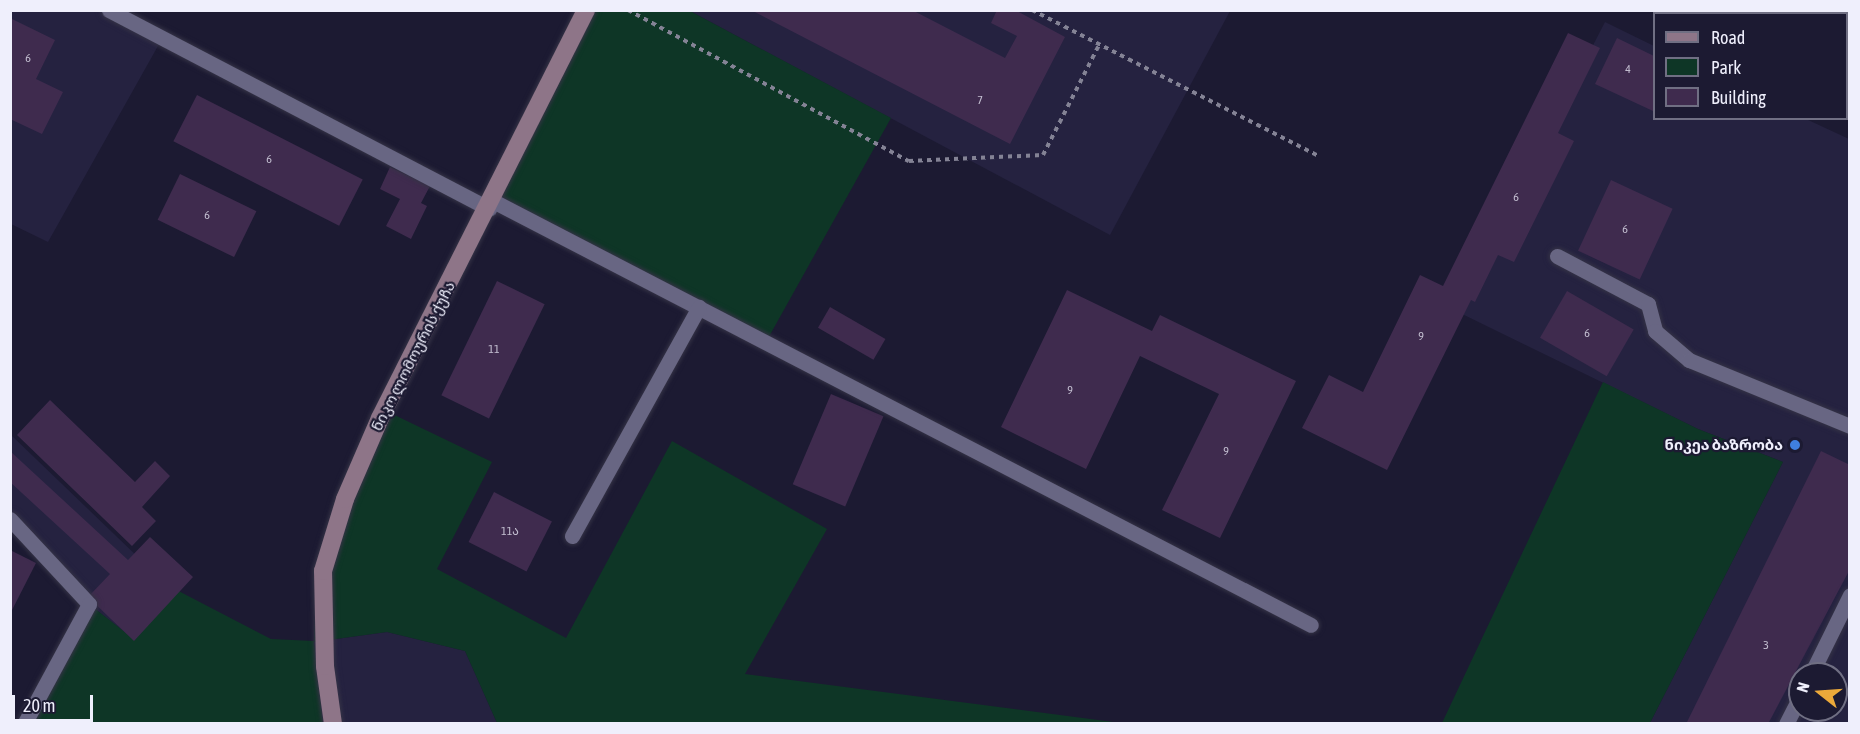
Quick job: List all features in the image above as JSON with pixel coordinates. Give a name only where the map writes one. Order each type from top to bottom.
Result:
[{"type":"street","name":"ნიკო ლომოურის ქუჩა","points":[[333,723],[325,666],[323,571],[345,499],[380,418],[491,205],[586,10]]},
{"type":"lane","points":[[109,10],[491,205],[699,307],[1311,625]]},
{"type":"lane","points":[[1557,256],[1648,304],[1655,331],[1689,360],[1850,426]]},
{"type":"lane","points":[[572,536],[699,307]]},
{"type":"lane","points":[[10,519],[89,604],[24,723]]},
{"type":"lane","points":[[1817,662],[1850,595]]},
{"type":"path","points":[[628,10],[909,161],[1043,155],[1099,45]]},
{"type":"path","points":[[1032,10],[1317,155]]},
{"type":"shaded area","points":[[10,11],[128,11],[125,17],[163,37],[48,242],[11,224]]},
{"type":"shaded area","points":[[690,11],[1230,11],[1110,235]]},
{"type":"shaded area","points":[[1605,22],[1653,46],[1653,120],[1808,120],[1849,139],[1849,723],[1650,723],[1783,462],[1698,429],[1456,311]]},
{"type":"shaded area","points":[[10,434],[167,585],[135,641],[89,604],[11,519]]},
{"type":"shaded area","points":[[387,632],[465,651],[497,723],[323,723],[314,642]]},
{"type":"green space","points":[[586,11],[690,11],[891,118],[766,342],[489,198]]},
{"type":"green space","points":[[1603,382],[1698,429],[1783,462],[1650,723],[1442,723]]},
{"type":"green space","points":[[380,408],[492,462],[437,569],[566,638],[672,441],[827,529],[745,674],[1121,723],[497,723],[465,651],[387,632],[314,642],[323,723],[24,724],[89,604],[135,640],[167,585],[271,639],[314,641],[318,560]]},
{"type":"building","points":[[751,10],[912,10],[1005,58],[1017,36],[991,23],[997,10],[1015,10],[1065,37],[1010,144]]},
{"type":"building","points":[[10,18],[55,40],[36,79],[63,92],[42,134],[10,119]]},
{"type":"building","points":[[1568,33],[1600,48],[1558,133],[1574,141],[1514,262],[1498,255],[1475,302],[1471,300],[1387,470],[1302,428],[1329,375],[1363,392],[1420,275],[1443,286]]},
{"type":"building","points":[[1617,38],[1653,56],[1653,111],[1595,84]]},
{"type":"building","points":[[197,95],[363,179],[339,226],[173,141]]},
{"type":"building","points":[[390,167],[430,186],[421,203],[427,206],[411,239],[386,226],[400,199],[380,189]]},
{"type":"building","points":[[180,174],[256,211],[234,257],[158,220]]},
{"type":"building","points":[[1611,180],[1673,209],[1640,279],[1578,251]]},
{"type":"building","points":[[497,281],[545,304],[489,418],[441,395]]},
{"type":"building","points":[[1067,290],[1152,331],[1160,315],[1296,381],[1220,538],[1162,510],[1219,394],[1140,356],[1086,469],[1001,427]]},
{"type":"building","points":[[1567,291],[1634,330],[1607,376],[1540,338]]},
{"type":"building","points":[[830,307],[885,339],[873,360],[818,328]]},
{"type":"building","points":[[831,394],[883,416],[845,506],[793,484]]},
{"type":"building","points":[[50,400],[135,482],[155,461],[170,476],[142,507],[156,521],[132,546],[17,435]]},
{"type":"building","points":[[10,451],[128,560],[150,537],[193,577],[134,641],[88,597],[110,574],[10,482]]},
{"type":"building","points":[[1821,451],[1850,465],[1850,569],[1801,662],[1788,662],[1788,686],[1768,724],[1686,724]]},
{"type":"building","points":[[494,492],[552,522],[526,571],[469,542]]},
{"type":"building","points":[[10,550],[36,563],[10,614]]},
{"type":"place","name":"ნიკეა ბაზრობა","points":[[1795,445]]}]
